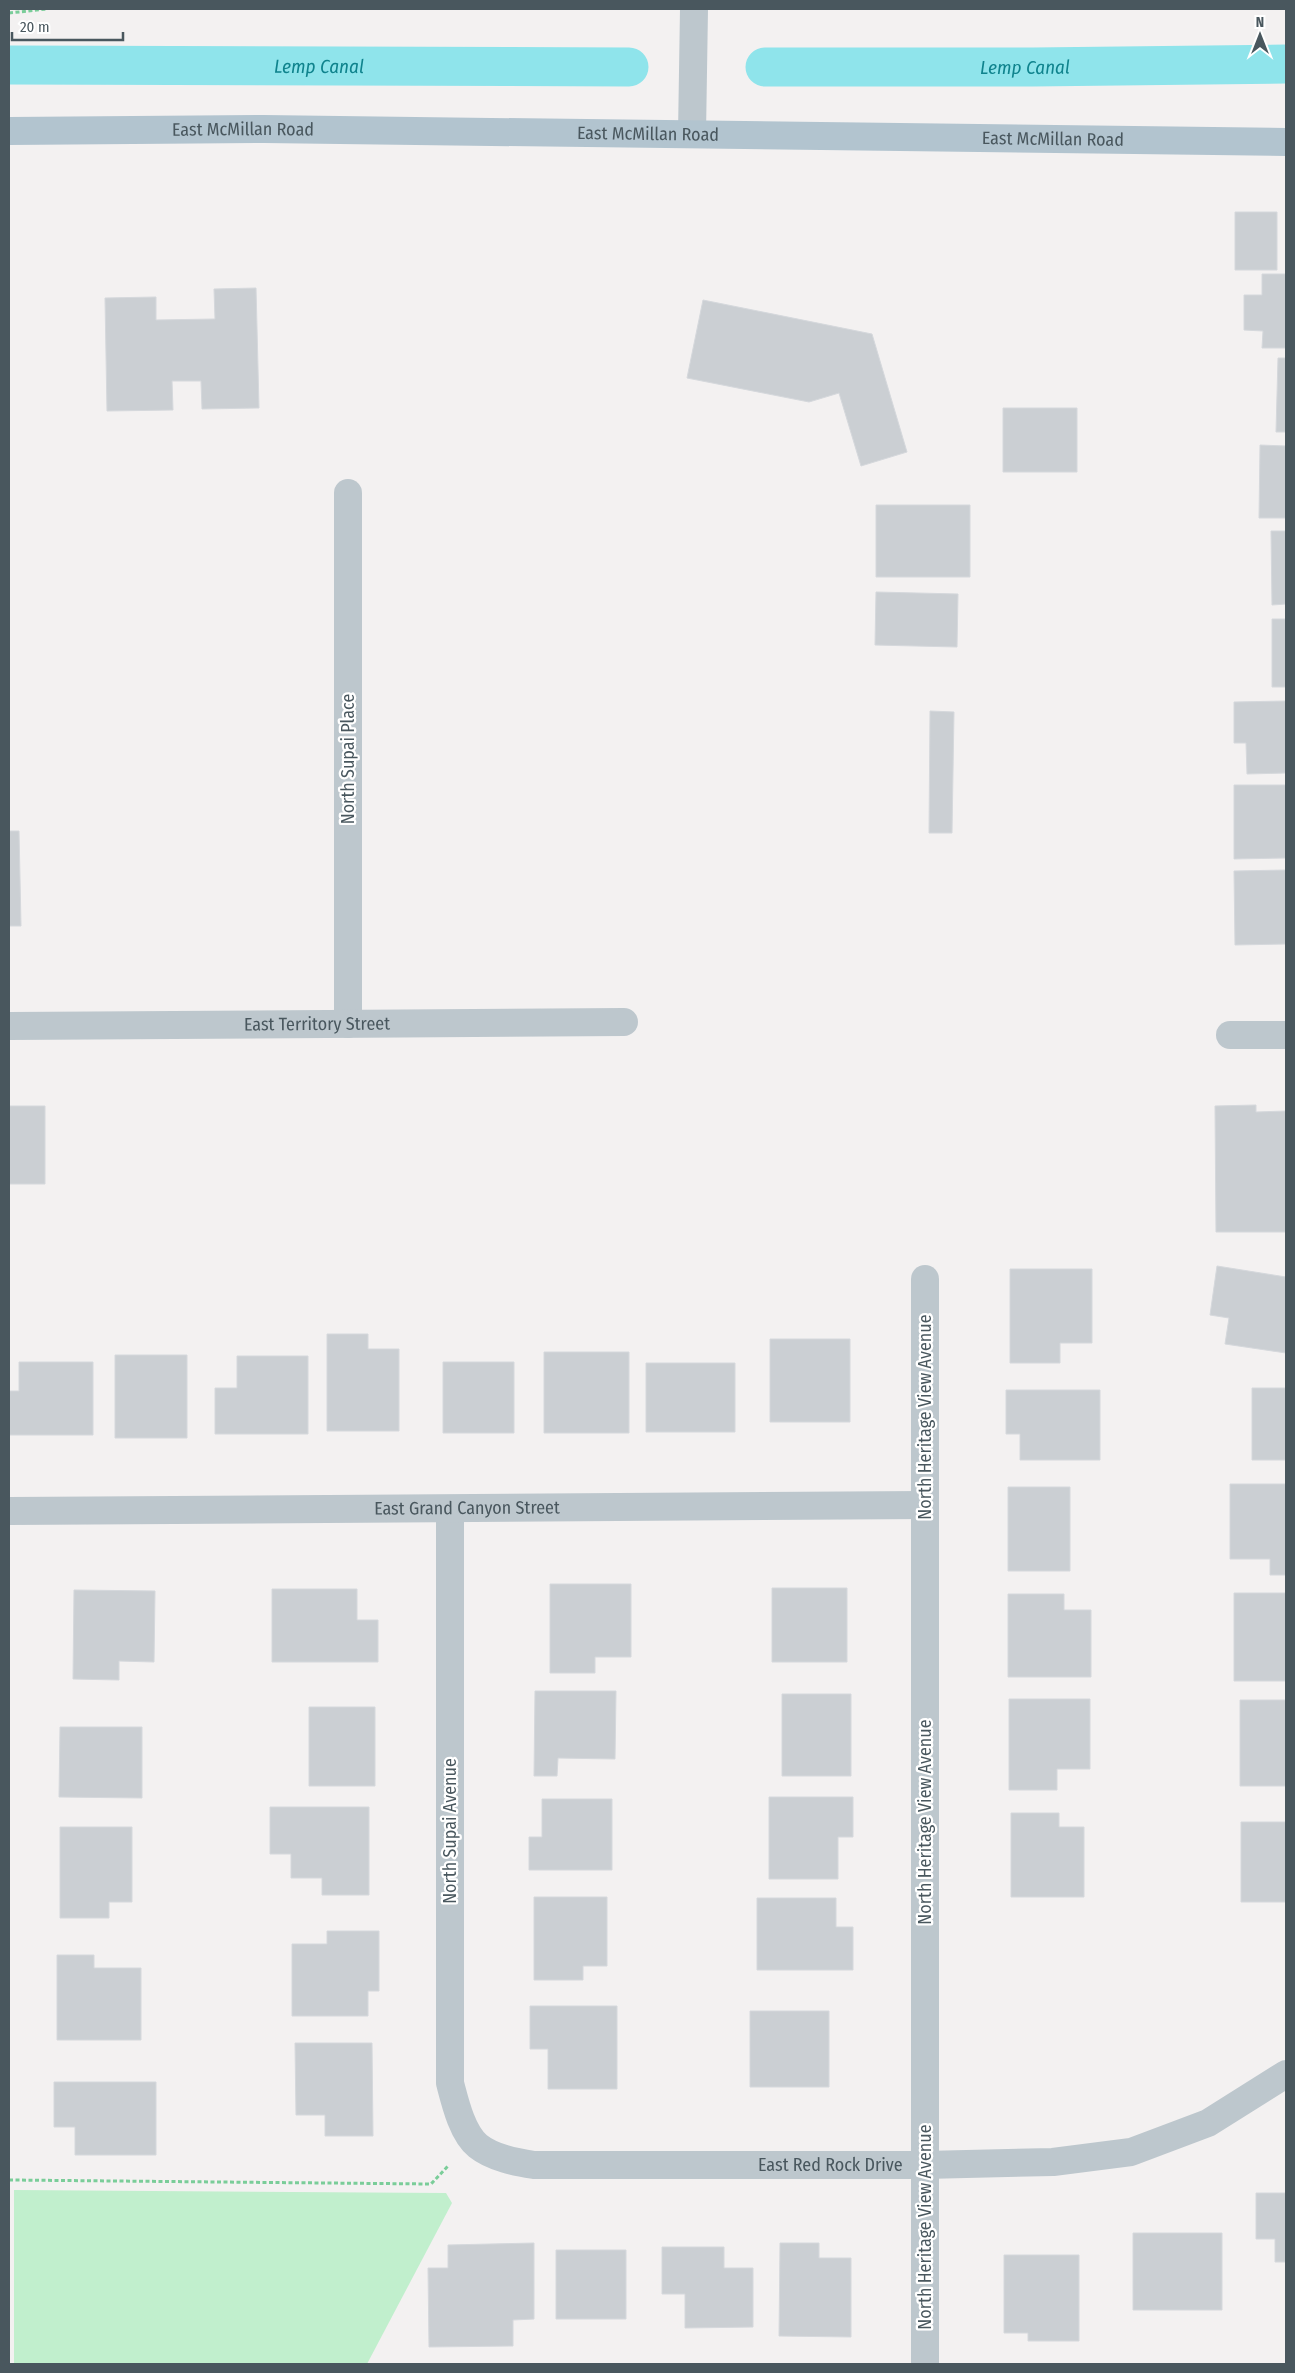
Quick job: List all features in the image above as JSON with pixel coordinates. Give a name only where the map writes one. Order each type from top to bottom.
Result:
[{"type":"main road","name":"East McMillan Road","points":[[9,131],[264,129],[1286,142]]},
{"type":"street","points":[[692,134],[694,9]]},
{"type":"street","name":"North Supai Place","points":[[348,493],[348,1024]]},
{"type":"street","name":"East Territory Street","points":[[9,1026],[624,1022]]},
{"type":"street","points":[[1230,1035],[1286,1035]]},
{"type":"street","name":"North Heritage View Avenue","points":[[925,2364],[926,1279]]},
{"type":"street","name":"East Grand Canyon Street","points":[[9,1512],[926,1506]]},
{"type":"street","name":"North Supai Avenue","points":[[450,1509],[450,2083],[460,2118],[478,2146]]},
{"type":"street","name":"East Red Rock Drive","points":[[478,2146],[505,2159],[534,2165],[925,2165],[1053,2162],[1131,2152],[1208,2123],[1286,2074]]},
{"type":"path","points":[[9,12],[47,9]]},
{"type":"path","points":[[9,2180],[431,2184],[455,2160]]},
{"type":"green space","points":[[14,2190],[446,2193],[452,2203],[367,2364],[14,2364]]},
{"type":"building","points":[[1235,212],[1277,212],[1277,270],[1235,270]]},
{"type":"building","points":[[1262,274],[1286,274],[1286,348],[1262,348],[1263,331],[1244,330],[1244,295],[1262,295]]},
{"type":"building","points":[[256,288],[259,408],[202,409],[201,381],[172,381],[173,410],[107,411],[105,298],[156,297],[156,320],[215,319],[214,289]]},
{"type":"building","points":[[703,300],[872,334],[907,452],[861,466],[839,393],[809,402],[687,378]]},
{"type":"building","points":[[1278,358],[1286,358],[1286,432],[1276,432]]},
{"type":"building","points":[[1003,408],[1077,408],[1077,472],[1003,472]]},
{"type":"building","points":[[1260,445],[1286,446],[1286,518],[1259,518]]},
{"type":"building","points":[[876,505],[970,505],[970,577],[876,577]]},
{"type":"building","points":[[1271,531],[1286,531],[1286,604],[1272,605]]},
{"type":"building","points":[[876,592],[958,594],[957,647],[875,645]]},
{"type":"building","points":[[1272,619],[1286,619],[1286,687],[1272,687]]},
{"type":"building","points":[[1286,701],[1286,773],[1247,774],[1246,743],[1234,743],[1234,702]]},
{"type":"building","points":[[930,711],[954,712],[952,833],[929,833]]},
{"type":"building","points":[[1234,785],[1286,785],[1286,858],[1234,859]]},
{"type":"building","points":[[9,831],[19,831],[21,926],[9,926]]},
{"type":"building","points":[[1286,870],[1286,944],[1235,945],[1234,871]]},
{"type":"building","points":[[1256,1105],[1256,1112],[1286,1111],[1286,1232],[1216,1232],[1215,1106]]},
{"type":"building","points":[[9,1106],[45,1106],[45,1184],[9,1184]]},
{"type":"building","points":[[1217,1266],[1286,1277],[1286,1353],[1225,1344],[1229,1318],[1210,1315]]},
{"type":"building","points":[[1010,1269],[1092,1269],[1092,1343],[1060,1343],[1060,1363],[1010,1363]]},
{"type":"building","points":[[327,1334],[368,1334],[368,1349],[399,1349],[399,1431],[327,1431]]},
{"type":"building","points":[[770,1339],[850,1339],[850,1422],[770,1422]]},
{"type":"building","points":[[544,1352],[629,1352],[629,1433],[544,1433]]},
{"type":"building","points":[[115,1355],[187,1355],[187,1438],[115,1438]]},
{"type":"building","points":[[237,1356],[308,1356],[308,1434],[215,1434],[215,1388],[237,1388]]},
{"type":"building","points":[[19,1362],[93,1362],[93,1435],[9,1435],[9,1391],[19,1391]]},
{"type":"building","points":[[443,1362],[514,1362],[514,1433],[443,1433]]},
{"type":"building","points":[[646,1363],[735,1363],[735,1432],[646,1432]]},
{"type":"building","points":[[1252,1388],[1286,1388],[1286,1460],[1252,1460]]},
{"type":"building","points":[[1006,1390],[1100,1390],[1100,1460],[1020,1460],[1020,1434],[1006,1434]]},
{"type":"building","points":[[1230,1484],[1286,1484],[1286,1575],[1270,1575],[1270,1559],[1230,1559]]},
{"type":"building","points":[[1008,1487],[1070,1487],[1070,1571],[1008,1571]]},
{"type":"building","points":[[550,1584],[631,1584],[631,1657],[595,1657],[595,1673],[550,1673]]},
{"type":"building","points":[[772,1588],[847,1588],[847,1662],[772,1662]]},
{"type":"building","points":[[272,1589],[357,1589],[357,1620],[378,1620],[378,1662],[272,1662]]},
{"type":"building","points":[[74,1590],[155,1591],[154,1662],[119,1661],[119,1680],[73,1679]]},
{"type":"building","points":[[1234,1593],[1286,1593],[1286,1681],[1234,1681]]},
{"type":"building","points":[[1008,1594],[1064,1594],[1064,1610],[1091,1610],[1091,1677],[1008,1677]]},
{"type":"building","points":[[535,1691],[616,1691],[615,1759],[558,1758],[557,1776],[534,1776]]},
{"type":"building","points":[[782,1694],[851,1694],[851,1776],[782,1776]]},
{"type":"building","points":[[1009,1699],[1090,1699],[1090,1769],[1057,1769],[1057,1790],[1009,1790]]},
{"type":"building","points":[[1240,1700],[1286,1700],[1286,1786],[1240,1786]]},
{"type":"building","points":[[309,1707],[375,1707],[375,1786],[309,1786]]},
{"type":"building","points":[[60,1727],[142,1727],[142,1798],[59,1797]]},
{"type":"building","points":[[769,1797],[853,1797],[853,1837],[838,1837],[838,1879],[769,1879]]},
{"type":"building","points":[[542,1799],[612,1799],[612,1870],[529,1870],[529,1837],[542,1837]]},
{"type":"building","points":[[270,1807],[369,1807],[369,1895],[322,1895],[322,1878],[291,1878],[291,1854],[270,1854]]},
{"type":"building","points":[[1011,1813],[1059,1813],[1059,1827],[1084,1827],[1084,1897],[1011,1897]]},
{"type":"building","points":[[1241,1822],[1286,1822],[1286,1902],[1241,1902]]},
{"type":"building","points":[[60,1827],[132,1827],[132,1902],[109,1902],[109,1918],[60,1918]]},
{"type":"building","points":[[534,1897],[607,1897],[607,1966],[583,1966],[583,1980],[534,1980]]},
{"type":"building","points":[[757,1898],[836,1898],[836,1927],[853,1927],[853,1970],[757,1970]]},
{"type":"building","points":[[327,1931],[379,1931],[379,1991],[368,1991],[368,2016],[292,2016],[292,1944],[327,1944]]},
{"type":"building","points":[[57,1955],[94,1955],[94,1968],[141,1968],[141,2040],[57,2040]]},
{"type":"building","points":[[530,2006],[617,2006],[617,2089],[548,2089],[548,2049],[530,2049]]},
{"type":"building","points":[[750,2011],[829,2011],[829,2087],[750,2087]]},
{"type":"building","points":[[295,2043],[372,2043],[373,2136],[325,2136],[325,2115],[296,2115]]},
{"type":"building","points":[[54,2082],[156,2082],[156,2155],[75,2155],[75,2127],[54,2127]]},
{"type":"building","points":[[1256,2193],[1286,2193],[1286,2262],[1275,2262],[1275,2239],[1256,2239]]},
{"type":"building","points":[[1133,2233],[1222,2233],[1222,2310],[1133,2310]]},
{"type":"building","points":[[534,2243],[534,2319],[513,2320],[513,2346],[429,2347],[428,2268],[448,2268],[448,2245]]},
{"type":"building","points":[[780,2243],[819,2243],[819,2258],[851,2258],[851,2337],[779,2336]]},
{"type":"building","points":[[662,2247],[724,2247],[724,2268],[753,2268],[753,2327],[685,2328],[685,2294],[662,2294]]},
{"type":"building","points":[[556,2250],[626,2250],[626,2319],[556,2319]]},
{"type":"building","points":[[1004,2255],[1079,2255],[1079,2341],[1028,2341],[1028,2333],[1004,2333]]},
{"type":"waterway","name":"Lemp Canal","points":[[765,67],[1033,67],[1286,64]]},
{"type":"waterway","name":"Lemp Canal","points":[[9,65],[629,67]]}]
